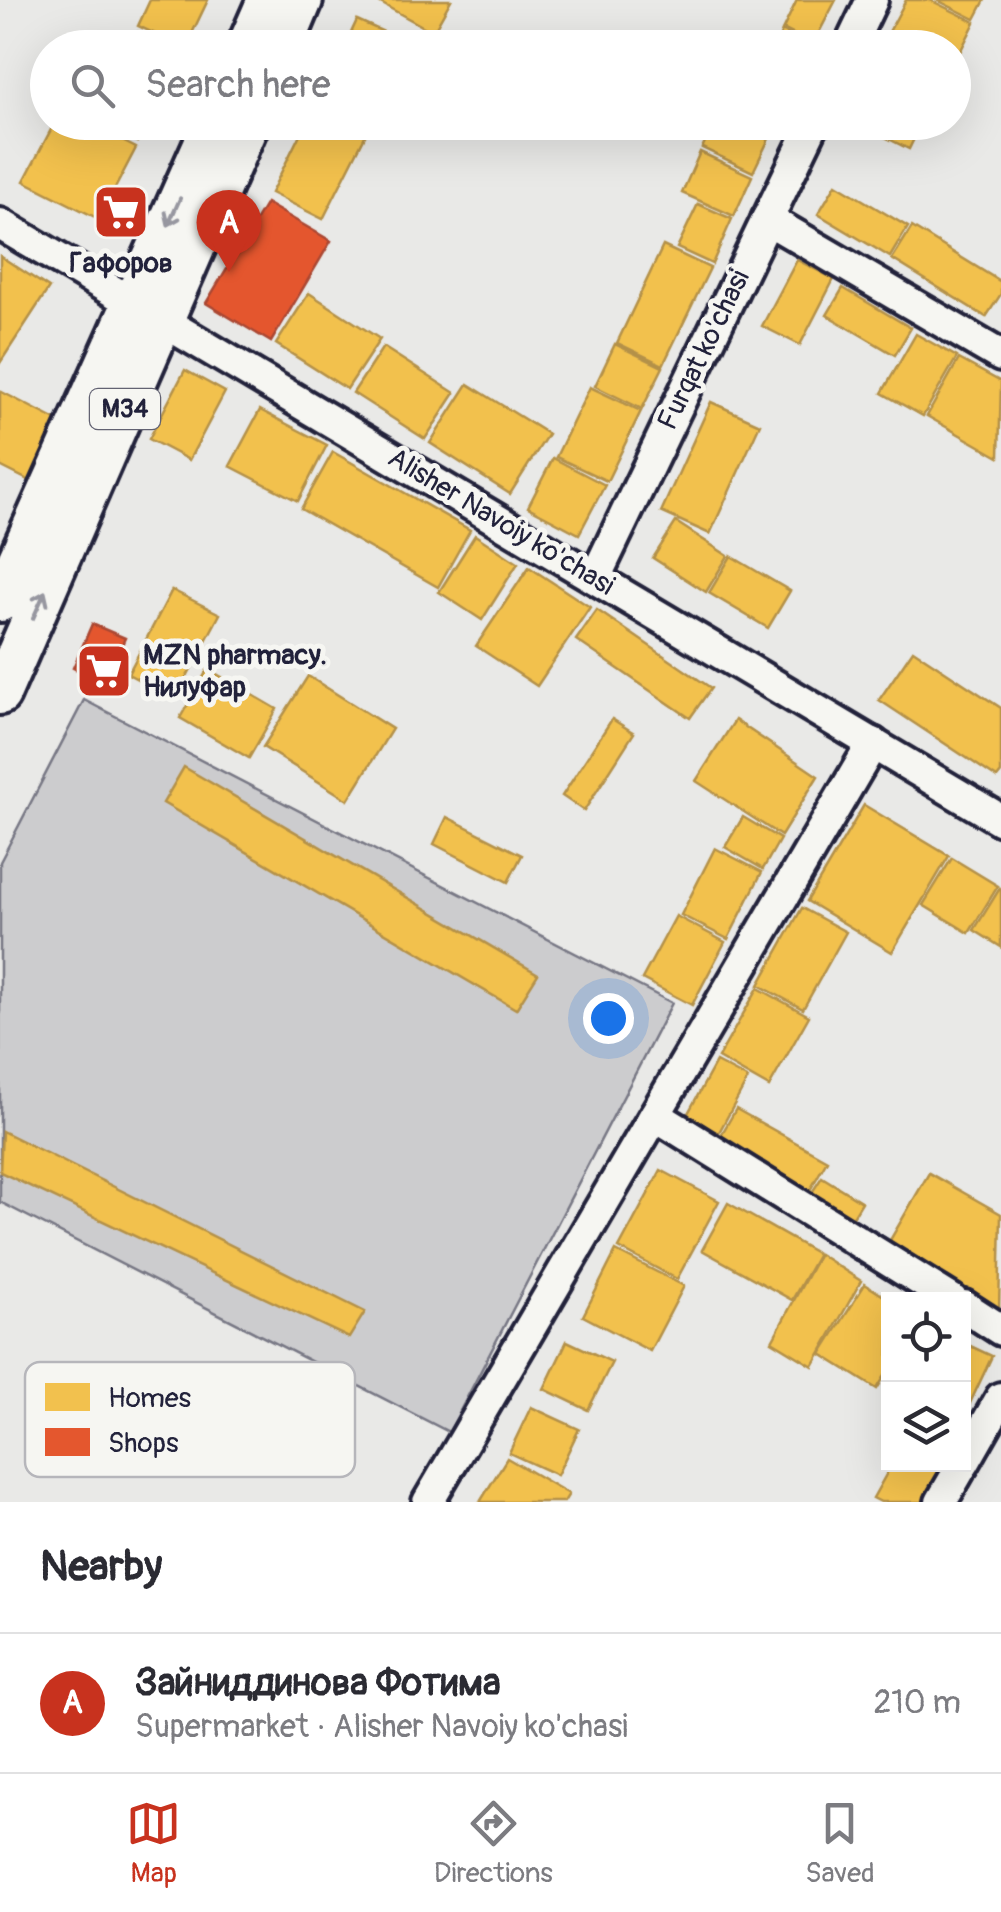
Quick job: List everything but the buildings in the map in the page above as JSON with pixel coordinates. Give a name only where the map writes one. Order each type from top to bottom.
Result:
[{"type":"main road","points":[[255,30],[268,0]]},
{"type":"main road","points":[[290,30],[302,0]]},
{"type":"main road","name":"M34","points":[[0,694],[148,314],[208,140]]},
{"type":"main road","name":"M34","points":[[0,602],[240,140]]},
{"type":"street","points":[[858,30],[872,0]]},
{"type":"street","name":"Furqat ko'chasi","points":[[596,578],[805,140]]},
{"type":"street","points":[[767,219],[1001,356]]},
{"type":"street","name":"Alisher Navoiy ko'chasi","points":[[0,224],[1001,820]]},
{"type":"street","points":[[428,1502],[873,744]]},
{"type":"street","points":[[655,1116],[939,1292]]},
{"type":"street","points":[[971,1311],[1001,1330]]},
{"type":"street","points":[[971,1450],[1001,1398]]},
{"type":"street","points":[[941,1502],[958,1472]]},
{"type":"shaded area","points":[[84,700],[672,1003],[449,1432],[355,1384],[355,1362],[312,1362],[0,1202],[0,862]]},
{"type":"place","name":"Гафоров","points":[[121,212]]},
{"type":"place","name":"Зайниддинова Фотима","points":[[229,272]]},
{"type":"place","name":"MZN pharmacy. Нилуфар","points":[[104,671]]}]
